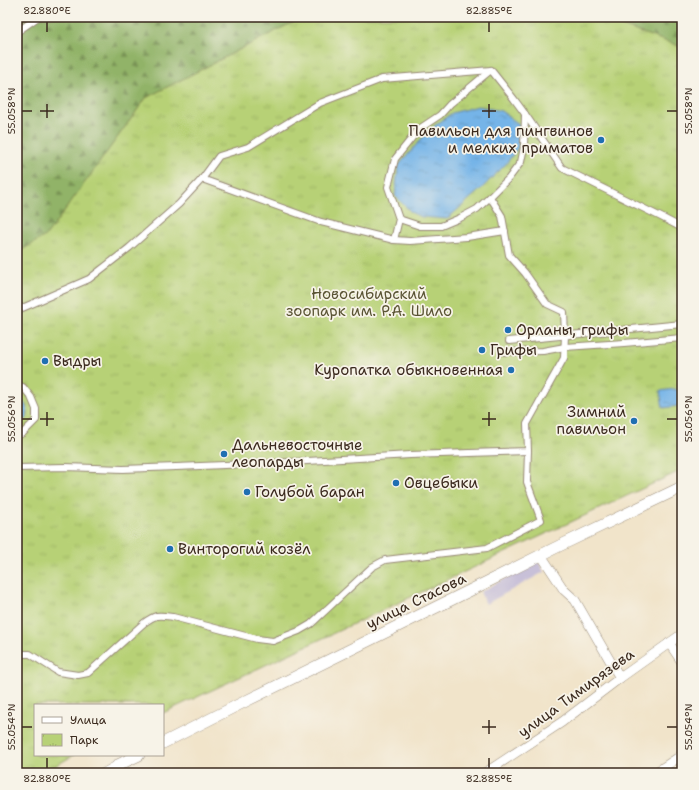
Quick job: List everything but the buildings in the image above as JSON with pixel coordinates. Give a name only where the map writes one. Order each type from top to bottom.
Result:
[{"type":"street","points":[[17,32],[38,17]]},
{"type":"street","points":[[491,70],[525,114],[562,168],[682,228]]},
{"type":"street","points":[[17,309],[89,279],[129,248],[179,204],[202,179],[219,156],[248,147],[320,103],[382,79],[491,70]]},
{"type":"street","points":[[394,240],[399,219],[388,187],[395,159],[419,129],[440,115],[450,104],[491,70]]},
{"type":"street","points":[[399,219],[420,226],[441,226],[476,209],[509,178],[520,162],[524,147],[525,114]]},
{"type":"street","points":[[202,179],[321,222],[394,240],[410,241],[467,237],[505,231]]},
{"type":"street","points":[[17,654],[30,654],[58,672],[78,675],[88,673],[144,623],[159,615],[173,617],[257,640],[273,641],[311,624],[372,567],[385,560],[487,548],[541,520],[527,482],[527,424],[564,358],[564,312],[547,304],[525,273],[509,255],[502,216],[490,197]]},
{"type":"street","points":[[509,341],[682,324]]},
{"type":"street","points":[[504,352],[543,351],[565,346],[624,344],[682,338]]},
{"type":"street","points":[[17,385],[23,387],[31,397],[36,409],[36,420],[23,433],[17,436]]},
{"type":"street","points":[[17,468],[64,467],[123,469],[189,467],[410,455],[528,451]]},
{"type":"street","name":"улица Стасова","points":[[164,742],[541,555],[682,488]]},
{"type":"street","points":[[541,555],[564,590],[575,600],[620,678]]},
{"type":"street","name":"улица Тимирязева","points":[[485,773],[562,722],[682,634]]},
{"type":"street","points":[[669,643],[682,662]]},
{"type":"street","points":[[654,773],[682,755]]},
{"type":"street","points":[[104,773],[118,769],[138,756]]},
{"type":"shaded area","points":[[538,561],[544,572],[486,604],[480,592]]},
{"type":"green space","points":[[17,17],[303,17],[146,98],[47,235],[17,253]]},
{"type":"green space","name":"Новосибирский зоопарк им. Р.А. Шило","points":[[303,17],[596,17],[682,47],[682,470],[164,713],[164,704],[34,704],[34,756],[72,756],[43,773],[17,773],[17,253],[47,235],[146,98]]},
{"type":"green space","points":[[596,17],[682,17],[682,47]]},
{"type":"water","points":[[478,106],[501,111],[519,124],[518,148],[505,165],[481,189],[447,219],[422,217],[412,213],[395,196],[398,166],[429,130],[452,113]]},
{"type":"water","points":[[674,389],[681,391],[682,400],[678,406],[663,408],[660,391]]},
{"type":"water","points":[[17,395],[26,406],[28,415],[27,418],[17,424]]},
{"type":"place","name":"Павильон для пингвинов и мелких приматов","points":[[601,140]]},
{"type":"place","name":"Орланы, грифы","points":[[508,330]]},
{"type":"place","name":"Грифы","points":[[482,350]]},
{"type":"place","name":"Выдры","points":[[45,361]]},
{"type":"place","name":"Куропатка обыкновенная","points":[[511,370]]},
{"type":"place","name":"Зимний павильон","points":[[634,421]]},
{"type":"place","name":"Дальневосточные леопарды","points":[[224,454]]},
{"type":"place","name":"Овцебыки","points":[[396,483]]},
{"type":"place","name":"Голубой баран","points":[[247,492]]},
{"type":"place","name":"Винторогий козёл","points":[[170,549]]}]
